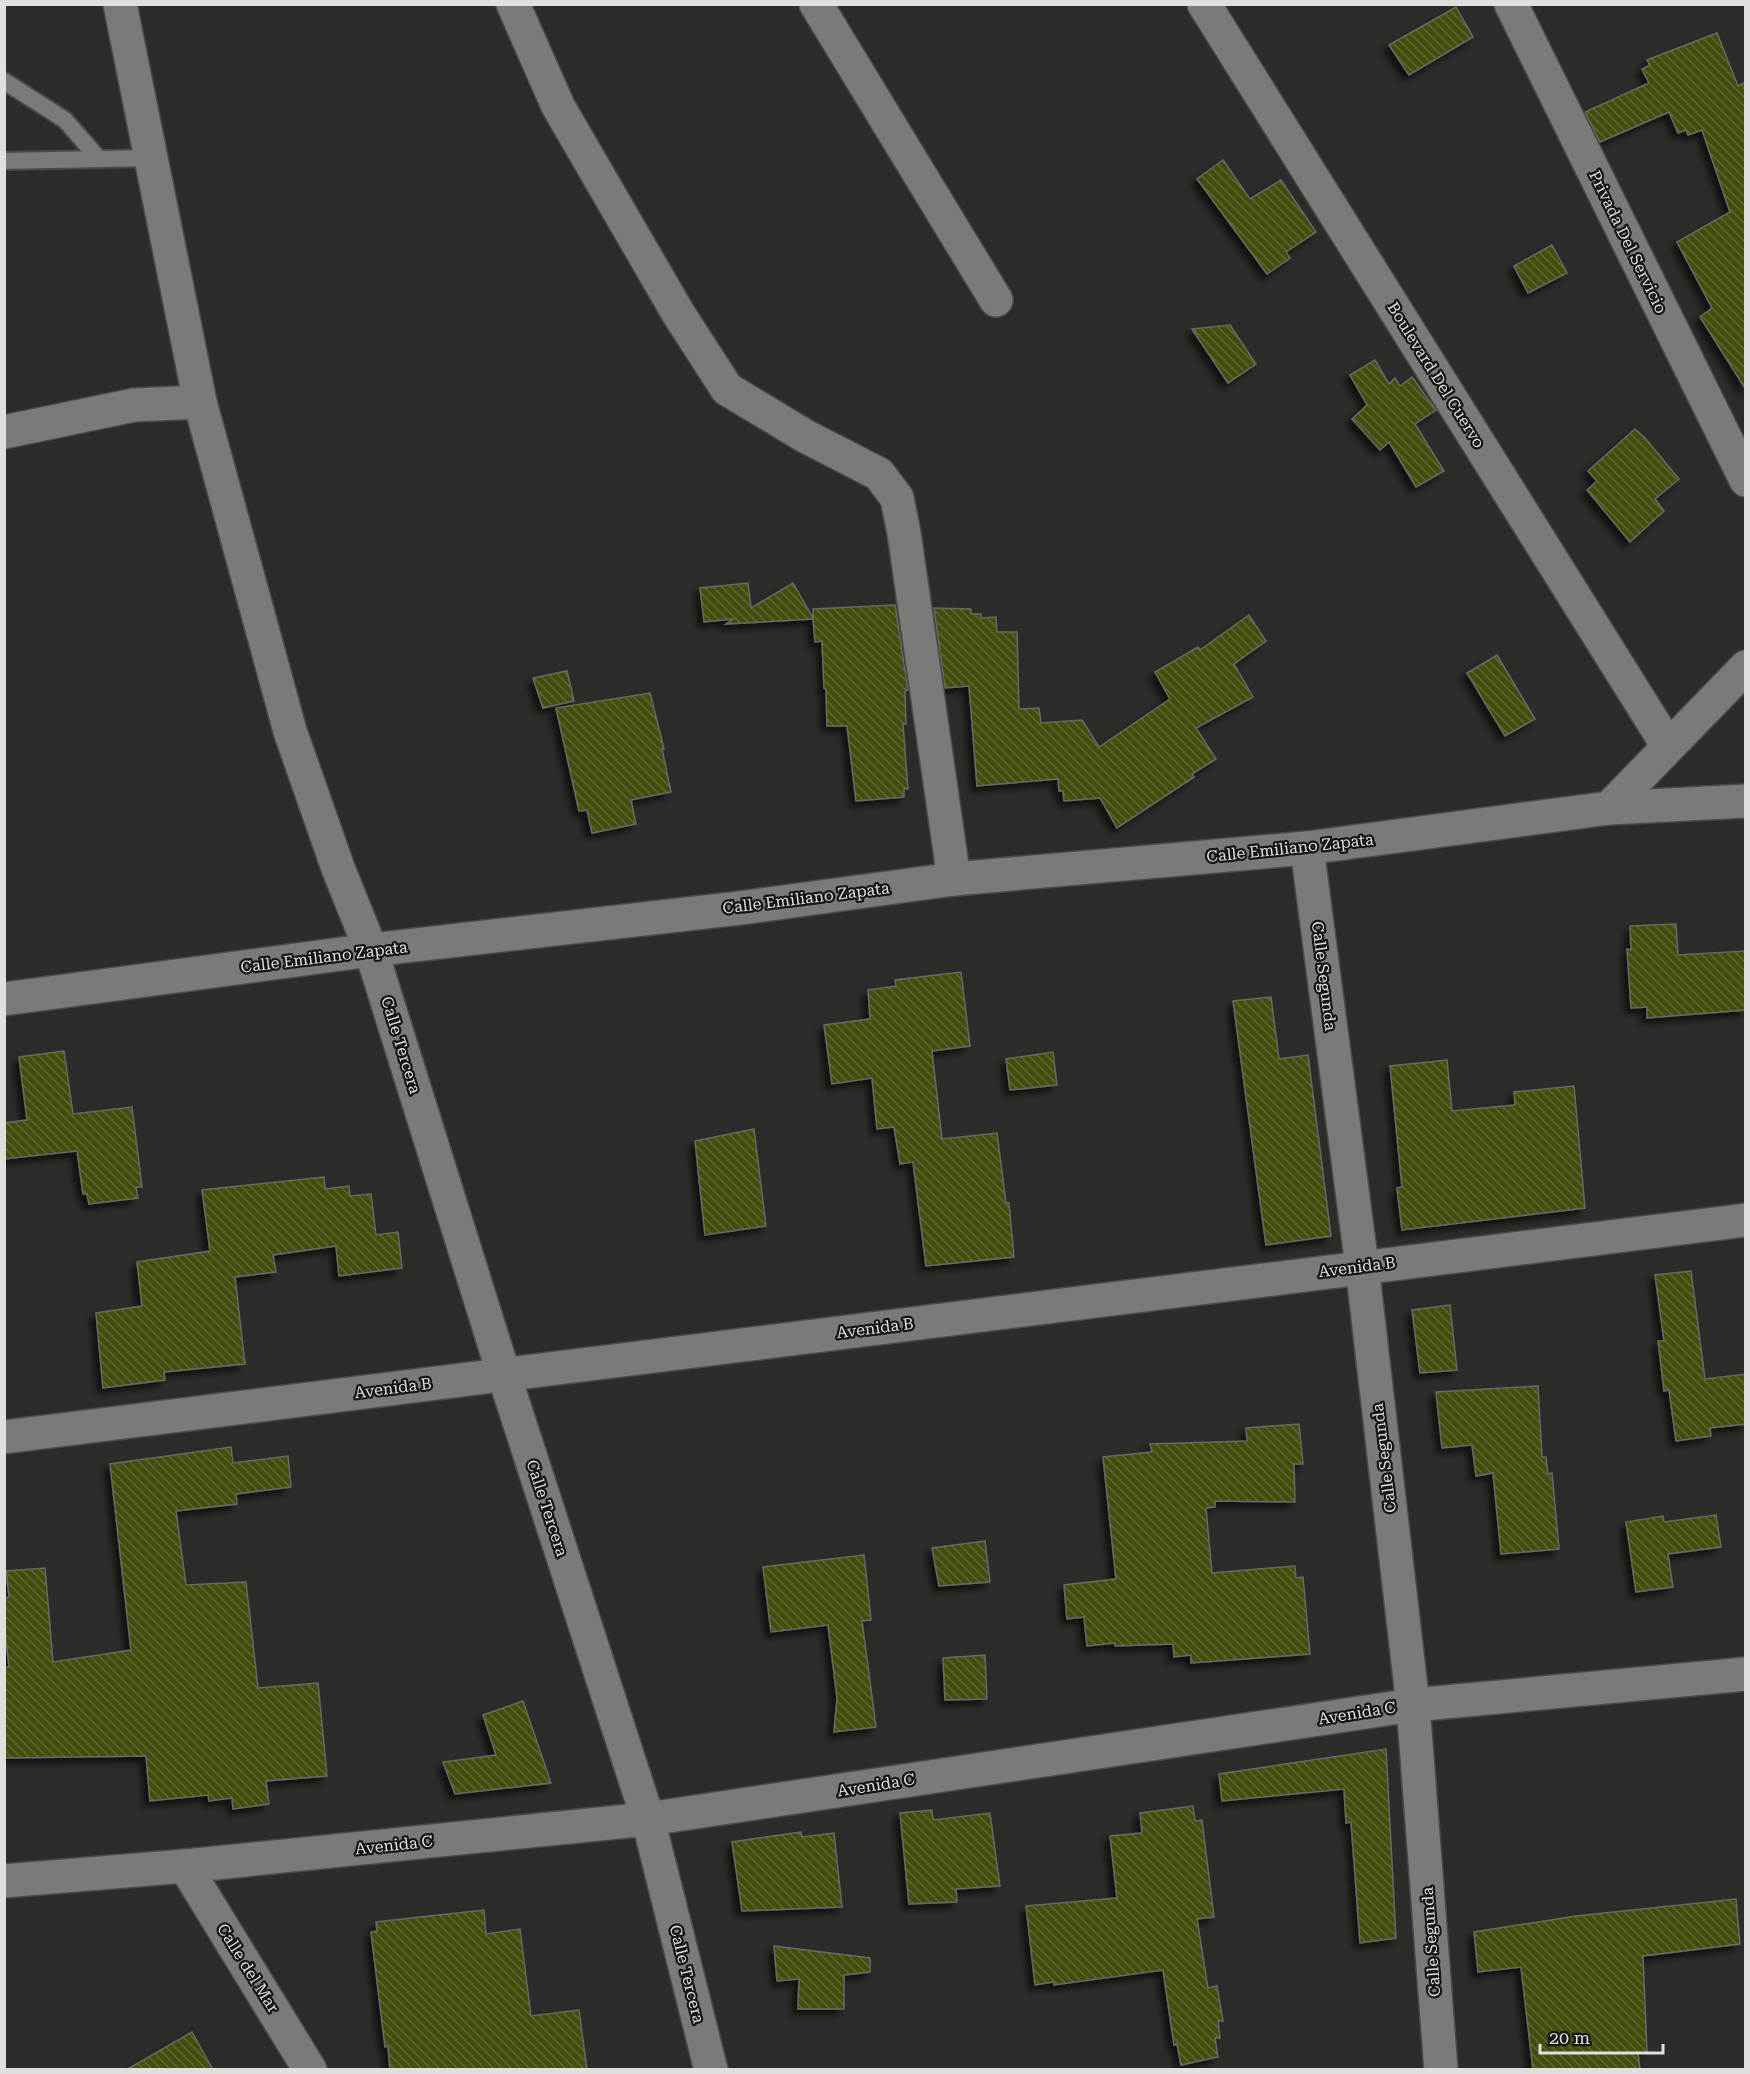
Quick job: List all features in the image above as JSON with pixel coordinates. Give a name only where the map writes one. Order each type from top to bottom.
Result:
[{"type":"street","name":"Calle Tercera","points":[[120,4],[200,402],[290,731],[338,868],[371,950],[504,1375],[648,1820],[711,2070]]},
{"type":"street","points":[[513,4],[558,106],[678,313],[727,389],[805,436],[879,474],[897,498],[954,879]]},
{"type":"street","points":[[816,4],[996,300]]},
{"type":"street","name":"Boulevard Del Cuervo","points":[[1204,4],[1668,746]]},
{"type":"street","name":"Privada Del Servicio","points":[[1511,4],[1746,480]]},
{"type":"street","points":[[4,432],[134,405],[200,402]]},
{"type":"street","points":[[1609,808],[1746,667]]},
{"type":"street","name":"Calle Emiliano Zapata","points":[[4,999],[371,950],[740,908],[954,879],[1307,848],[1609,808],[1746,801]]},
{"type":"street","name":"Calle Segunda","points":[[1307,848],[1362,1266],[1413,1705],[1441,2070]]},
{"type":"street","name":"Avenida B","points":[[4,1437],[1362,1266],[1746,1220]]},
{"type":"street","name":"Avenida C","points":[[4,1881],[185,1866],[648,1820],[1413,1705],[1746,1674]]},
{"type":"street","name":"Calle del Mar","points":[[185,1866],[310,2070]]},
{"type":"lane","points":[[4,81],[65,120],[99,159]]},
{"type":"lane","points":[[4,161],[152,158]]},
{"type":"building","points":[[1456,7],[1473,37],[1409,75],[1389,45]]},
{"type":"building","points":[[1717,33],[1738,86],[1746,82],[1746,390],[1700,317],[1712,308],[1677,242],[1730,212],[1702,130],[1688,135],[1686,130],[1678,133],[1669,112],[1600,142],[1585,112],[1649,83],[1642,69],[1650,65],[1647,60]]},
{"type":"building","points":[[1223,160],[1250,199],[1281,180],[1316,232],[1286,252],[1290,258],[1267,274],[1197,179]]},
{"type":"building","points":[[1552,245],[1567,273],[1528,293],[1514,266]]},
{"type":"building","points":[[1230,325],[1256,364],[1228,383],[1192,329]]},
{"type":"building","points":[[1375,360],[1389,384],[1395,378],[1400,386],[1412,377],[1436,410],[1415,424],[1444,471],[1416,487],[1389,442],[1380,450],[1352,419],[1367,405],[1350,375]]},
{"type":"building","points":[[1635,429],[1679,479],[1655,499],[1664,511],[1630,542],[1587,490],[1597,481],[1588,471]]},
{"type":"building","points":[[748,583],[751,608],[793,583],[813,618],[813,609],[895,605],[908,690],[905,691],[906,724],[903,724],[908,789],[904,789],[904,797],[856,801],[847,726],[827,726],[822,641],[815,642],[813,619],[726,624],[733,619],[704,622],[700,588]]},
{"type":"building","points":[[934,608],[971,609],[971,614],[981,614],[981,618],[996,617],[997,632],[1017,632],[1019,709],[1039,708],[1041,723],[1082,720],[1099,747],[1170,699],[1155,672],[1198,647],[1200,650],[1249,615],[1266,641],[1234,664],[1253,697],[1196,728],[1216,759],[1192,774],[1194,777],[1117,828],[1100,798],[1064,801],[1063,791],[1059,791],[1058,779],[977,786],[969,686],[945,688]]},
{"type":"building","points":[[1497,655],[1535,719],[1505,736],[1467,673]]},
{"type":"building","points":[[567,671],[574,701],[543,708],[533,678]]},
{"type":"building","points":[[650,693],[664,749],[662,749],[671,792],[631,800],[636,824],[592,833],[587,810],[579,811],[556,708]]},
{"type":"building","points":[[1676,924],[1678,955],[1746,951],[1746,1010],[1647,1018],[1647,1007],[1631,1008],[1627,949],[1631,950],[1630,926]]},
{"type":"building","points":[[961,972],[970,1046],[932,1051],[942,1139],[997,1133],[1006,1203],[1009,1203],[1014,1257],[926,1266],[913,1162],[900,1164],[894,1127],[877,1129],[872,1078],[832,1084],[824,1025],[870,1019],[868,990],[896,986],[895,980]]},
{"type":"building","points":[[1271,997],[1279,1059],[1308,1055],[1331,1236],[1266,1245],[1233,1001]]},
{"type":"building","points":[[64,1051],[73,1114],[132,1107],[142,1187],[136,1187],[138,1198],[89,1204],[87,1194],[83,1194],[77,1151],[4,1159],[4,1123],[27,1120],[19,1057]]},
{"type":"building","points":[[1053,1052],[1057,1085],[1010,1090],[1006,1059]]},
{"type":"building","points":[[1447,1060],[1452,1111],[1515,1105],[1514,1092],[1574,1086],[1585,1208],[1402,1230],[1397,1188],[1402,1187],[1390,1066]]},
{"type":"building","points":[[754,1129],[766,1226],[705,1235],[695,1141]]},
{"type":"building","points":[[324,1177],[325,1189],[349,1186],[350,1196],[371,1194],[376,1235],[398,1232],[402,1268],[339,1276],[336,1246],[273,1255],[276,1272],[235,1277],[245,1364],[164,1372],[165,1380],[103,1388],[96,1313],[142,1306],[137,1262],[210,1251],[202,1190]]},
{"type":"building","points":[[1691,1271],[1705,1379],[1746,1374],[1746,1424],[1710,1428],[1711,1436],[1676,1441],[1669,1390],[1664,1391],[1658,1341],[1664,1341],[1655,1275]]},
{"type":"building","points":[[1450,1305],[1457,1370],[1420,1373],[1412,1310]]},
{"type":"building","points":[[1538,1386],[1542,1457],[1546,1457],[1548,1474],[1552,1473],[1559,1549],[1501,1554],[1493,1473],[1476,1476],[1472,1445],[1442,1448],[1436,1392]]},
{"type":"building","points":[[1299,1424],[1303,1464],[1294,1464],[1295,1502],[1215,1501],[1215,1507],[1206,1508],[1212,1573],[1295,1566],[1296,1578],[1303,1577],[1310,1654],[1191,1663],[1191,1655],[1174,1657],[1173,1644],[1115,1646],[1115,1643],[1087,1646],[1084,1617],[1067,1619],[1064,1585],[1116,1579],[1103,1457],[1152,1452],[1150,1444],[1247,1441],[1246,1428]]},
{"type":"building","points":[[231,1447],[233,1463],[288,1456],[291,1487],[236,1494],[237,1504],[176,1511],[186,1585],[246,1582],[258,1688],[318,1683],[327,1776],[266,1781],[269,1804],[233,1809],[232,1798],[209,1801],[208,1795],[150,1801],[146,1756],[4,1758],[4,1668],[9,1667],[4,1622],[4,1598],[9,1597],[6,1571],[45,1568],[53,1662],[131,1650],[110,1464]]},
{"type":"building","points":[[1716,1515],[1721,1547],[1668,1554],[1673,1587],[1636,1592],[1626,1522],[1663,1516],[1664,1522]]},
{"type":"building","points":[[985,1541],[990,1582],[939,1586],[932,1548]]},
{"type":"building","points":[[864,1555],[871,1620],[862,1621],[876,1727],[834,1732],[837,1698],[828,1625],[771,1632],[763,1567]]},
{"type":"building","points":[[985,1655],[987,1699],[945,1700],[943,1658]]},
{"type":"building","points":[[523,1701],[551,1783],[455,1794],[443,1762],[496,1755],[483,1715]]},
{"type":"building","points":[[1386,1749],[1396,1938],[1360,1943],[1351,1822],[1346,1823],[1344,1789],[1222,1801],[1219,1774]]},
{"type":"building","points":[[1193,1806],[1195,1821],[1202,1820],[1214,1917],[1197,1919],[1208,1988],[1217,1986],[1223,2021],[1218,2021],[1220,2038],[1215,2038],[1218,2057],[1181,2065],[1177,2044],[1174,2045],[1163,1970],[1054,1985],[1054,1982],[1035,1985],[1026,1906],[1117,1898],[1110,1836],[1142,1833],[1140,1813]]},
{"type":"building","points":[[932,1810],[933,1820],[990,1813],[1000,1886],[956,1889],[957,1902],[909,1904],[900,1813]]},
{"type":"building","points":[[801,1832],[802,1837],[834,1833],[842,1907],[742,1911],[732,1842]]},
{"type":"building","points":[[1736,1899],[1740,1944],[1643,1956],[1647,2052],[1638,2053],[1640,2070],[1533,2070],[1521,1967],[1478,1972],[1474,1932],[1576,1916]]},
{"type":"building","points":[[484,1910],[486,1934],[520,1929],[531,2016],[579,2010],[587,2070],[390,2070],[388,2046],[385,2047],[371,1932],[377,1931],[376,1922]]},
{"type":"building","points":[[774,1946],[870,1958],[870,1972],[844,1975],[844,2009],[798,2009],[799,1979],[777,1981]]},
{"type":"building","points":[[192,2032],[213,2070],[126,2070]]}]
